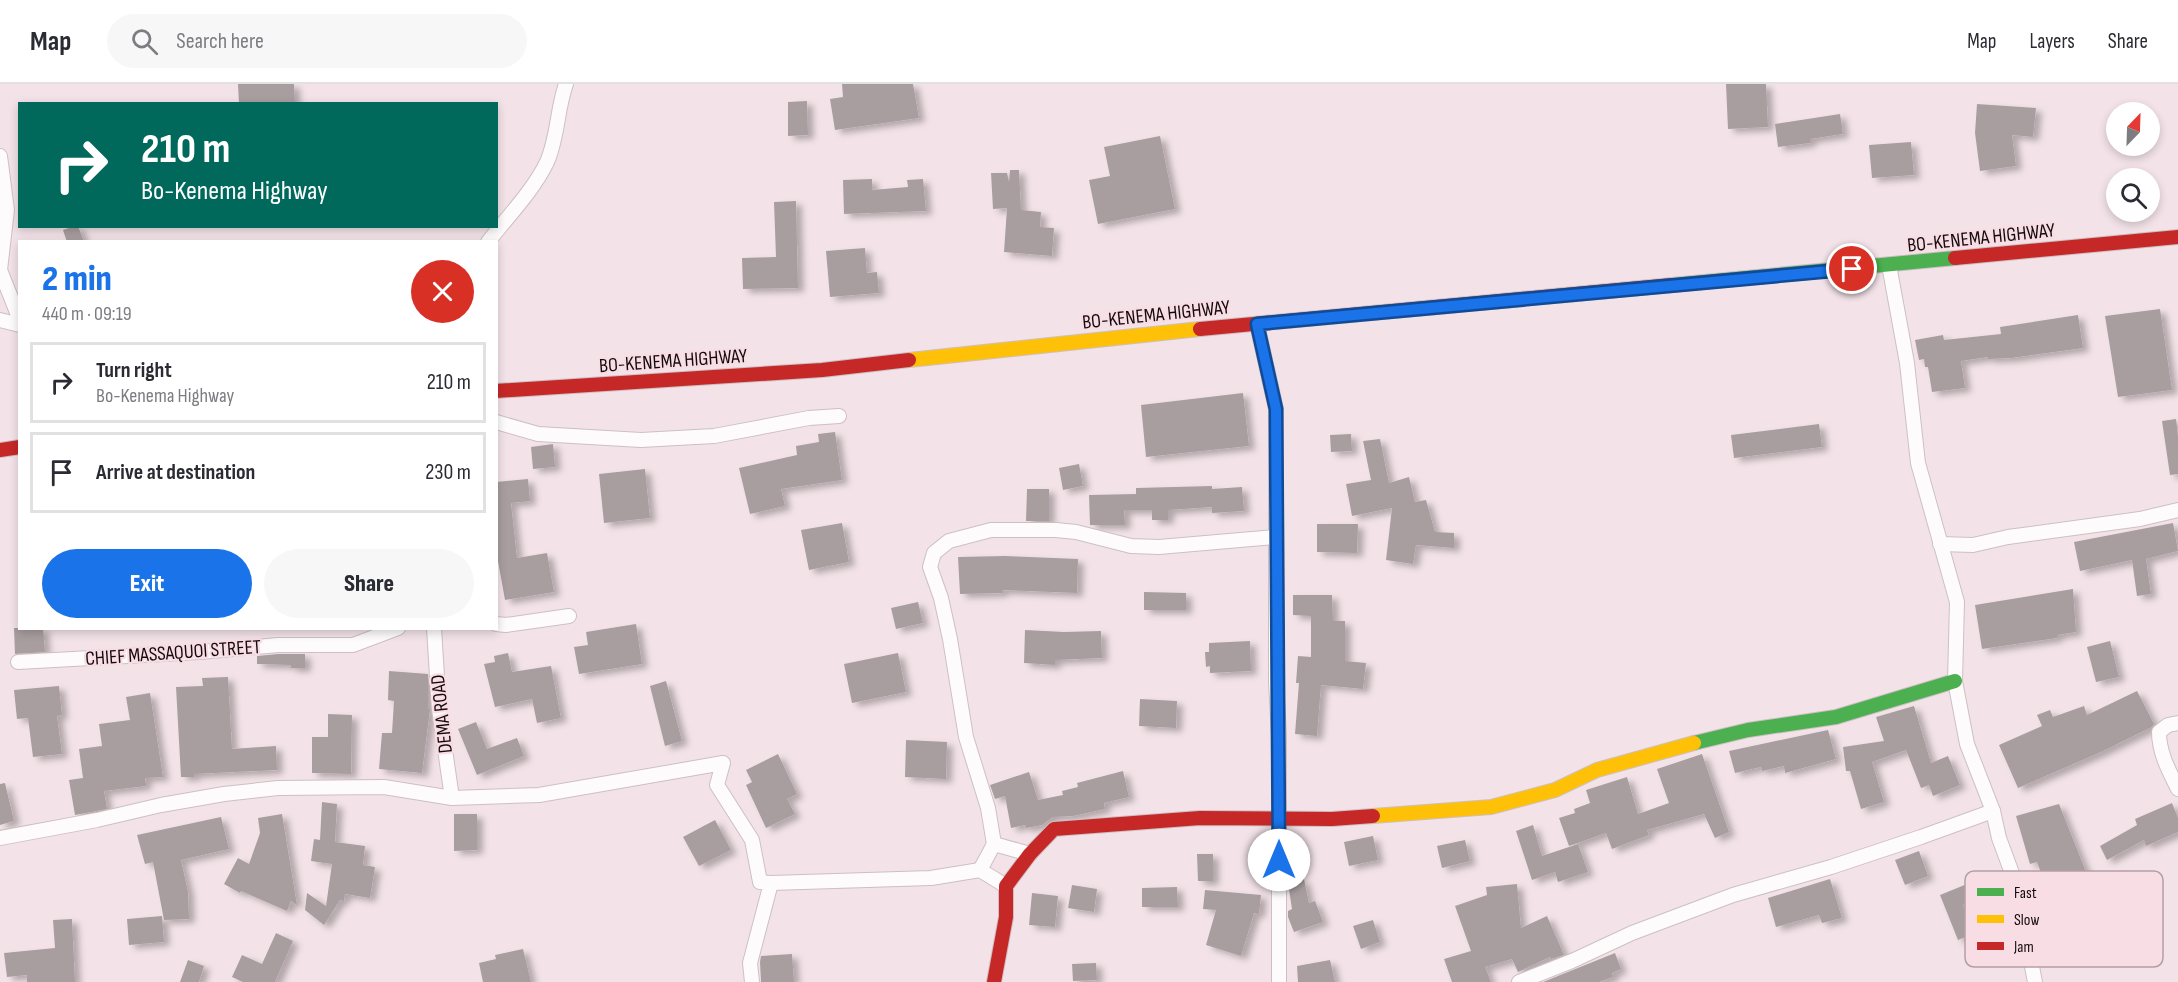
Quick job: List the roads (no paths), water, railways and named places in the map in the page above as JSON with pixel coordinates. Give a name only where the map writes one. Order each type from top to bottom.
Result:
[{"type":"main road","name":"BO-KENEMA HIGHWAY","points":[[498,391],[822,370],[1188,330],[2178,237]]},
{"type":"main road","points":[[0,450],[18,447]]},
{"type":"main road","points":[[994,982],[1006,917],[1006,886],[1030,854],[1054,829],[1200,818],[1332,819],[1491,807],[1555,790],[1597,770],[1688,744],[1748,730],[1836,717],[1955,681]]},
{"type":"street","points":[[490,240],[526,195],[547,161],[566,84]]},
{"type":"street","points":[[0,156],[7,210],[0,270],[18,315]]},
{"type":"street","points":[[1888,265],[1907,363],[1918,463],[1958,602],[1955,681],[1966,744],[1993,811],[1999,838],[2011,871]]},
{"type":"street","points":[[0,320],[18,325]]},
{"type":"street","points":[[1257,324],[1276,409],[1279,982]]},
{"type":"street","points":[[498,423],[538,434],[641,440],[714,436],[809,418],[839,416]]},
{"type":"street","points":[[1940,544],[1973,545],[2018,535],[2140,519],[2178,510]]},
{"type":"street","points":[[980,870],[994,844],[988,807],[966,737],[941,598],[930,567],[934,553],[949,541],[991,530],[1076,532],[1131,546],[1159,547],[1275,537]]},
{"type":"street","points":[[498,624],[569,616]]},
{"type":"street","name":"CHIEF MASSAQUOI STREET","points":[[18,662],[190,653],[278,645],[353,645],[393,630]]},
{"type":"street","name":"DEMA ROAD","points":[[434,630],[439,708],[452,798]]},
{"type":"street","points":[[2178,723],[2168,725],[2159,732],[2159,742],[2164,760],[2178,789]]},
{"type":"street","points":[[0,838],[97,820],[161,805],[224,794],[278,788],[384,787],[452,798],[539,795],[723,763],[717,785],[752,840],[760,882],[932,878],[980,870],[1006,886]]},
{"type":"street","points":[[1519,982],[1572,961],[1632,933],[1732,895],[1831,867],[1993,811]]},
{"type":"street","points":[[994,844],[1030,854]]},
{"type":"street","points":[[752,982],[750,963],[771,883]]},
{"type":"street","points":[[2032,967],[2035,982]]}]
